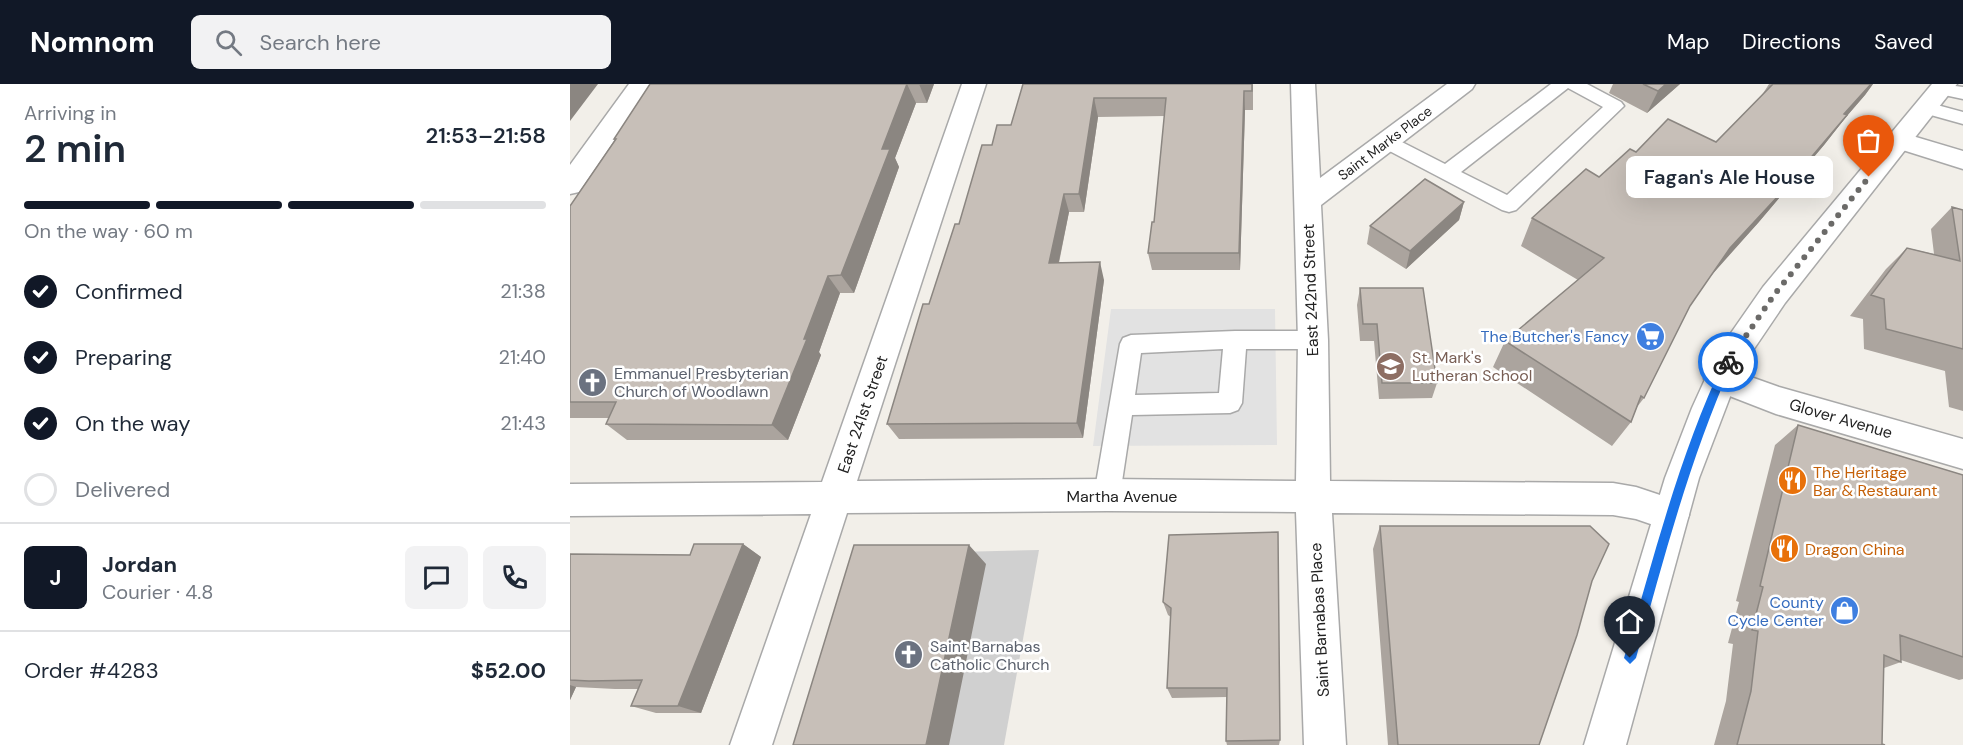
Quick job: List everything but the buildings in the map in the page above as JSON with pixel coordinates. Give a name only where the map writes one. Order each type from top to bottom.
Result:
[{"type":"street","points":[[570,185],[641,84]]},
{"type":"street","name":"East 241st Street","points":[[751,745],[974,84]]},
{"type":"street","name":"East 242nd Street","points":[[1303,84],[1313,340],[1313,496]]},
{"type":"street","name":"Saint Marks Place","points":[[1307,202],[1463,84]]},
{"type":"street","points":[[1605,745],[1671,515],[1693,447],[1728,362],[1774,295],[1899,140],[1944,94]]},
{"type":"street","points":[[1899,140],[1963,160]]},
{"type":"street","name":"Glover Avenue","points":[[1720,379],[1776,400],[1963,454]]},
{"type":"street","name":"Martha Avenue","points":[[570,500],[1107,495],[1613,499],[1636,502],[1671,515]]},
{"type":"street","name":"Saint Barnabas Place","points":[[1313,496],[1325,745]]},
{"type":"lane","points":[[1448,172],[1562,84]]},
{"type":"lane","points":[[1387,142],[1509,205],[1615,106],[1574,84]]},
{"type":"lane","points":[[1944,94],[1963,118]]},
{"type":"lane","points":[[1121,405],[1230,403],[1235,340]]},
{"type":"lane","points":[[1107,495],[1131,344],[1313,340]]},
{"type":"shaded area","points":[[1111,309],[1275,309],[1277,445],[1093,446]]},
{"type":"shaded area","name":"Saint Barnabas Catholic Church","points":[[1039,550],[1004,745],[817,745],[871,554]]},
{"type":"way so far","points":[[1728,362],[1774,295],[1869,177]]},
{"type":"place","name":"Fagan's Ale House","points":[[1869,177]]},
{"type":"place","name":"The Butcher's Fancy","points":[[1650,336]]},
{"type":"place","name":"St. Mark's Lutheran School","points":[[1391,366]]},
{"type":"place","name":"Emmanuel Presbyterian Church of Woodlawn","points":[[593,382]]},
{"type":"place","name":"The Heritage Bar & Restaurant","points":[[1792,481]]},
{"type":"place","name":"Dragon China","points":[[1784,549]]},
{"type":"place","name":"County Cycle Center","points":[[1845,611]]},
{"type":"place","name":"Saint Barnabas Catholic Church","points":[[909,655]]},
{"type":"route","points":[[1630,658],[1682,478],[1728,362]]}]
